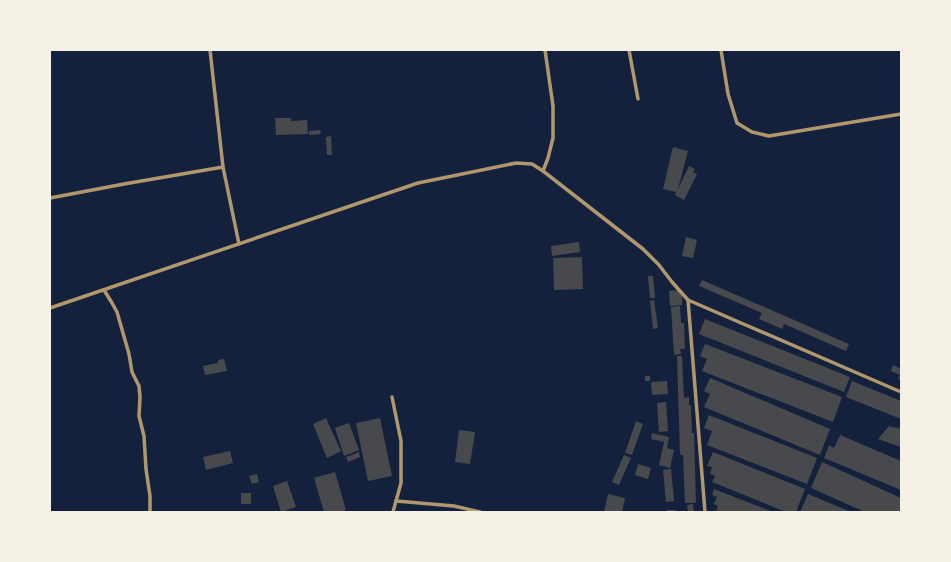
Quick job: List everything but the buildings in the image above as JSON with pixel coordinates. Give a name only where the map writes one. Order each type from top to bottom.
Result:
[{"type":"street","points":[[210,50],[223,167],[239,244]]},
{"type":"street","points":[[543,171],[553,138],[553,106],[545,50]]},
{"type":"street","points":[[629,50],[638,99]]},
{"type":"street","points":[[721,50],[728,94],[737,123],[752,132],[769,136],[901,114]]},
{"type":"street","points":[[50,308],[418,183],[516,163],[532,164],[643,249],[659,265],[688,300],[901,392]]},
{"type":"street","points":[[50,198],[223,167]]},
{"type":"street","points":[[104,290],[117,312],[129,354],[132,372],[139,386],[140,397],[138,416],[144,436],[146,469],[150,496],[150,512]]},
{"type":"street","points":[[688,300],[705,512]]},
{"type":"street","points":[[392,397],[401,442],[401,483],[393,512]]},
{"type":"street","points":[[396,501],[454,506],[480,512]]}]
